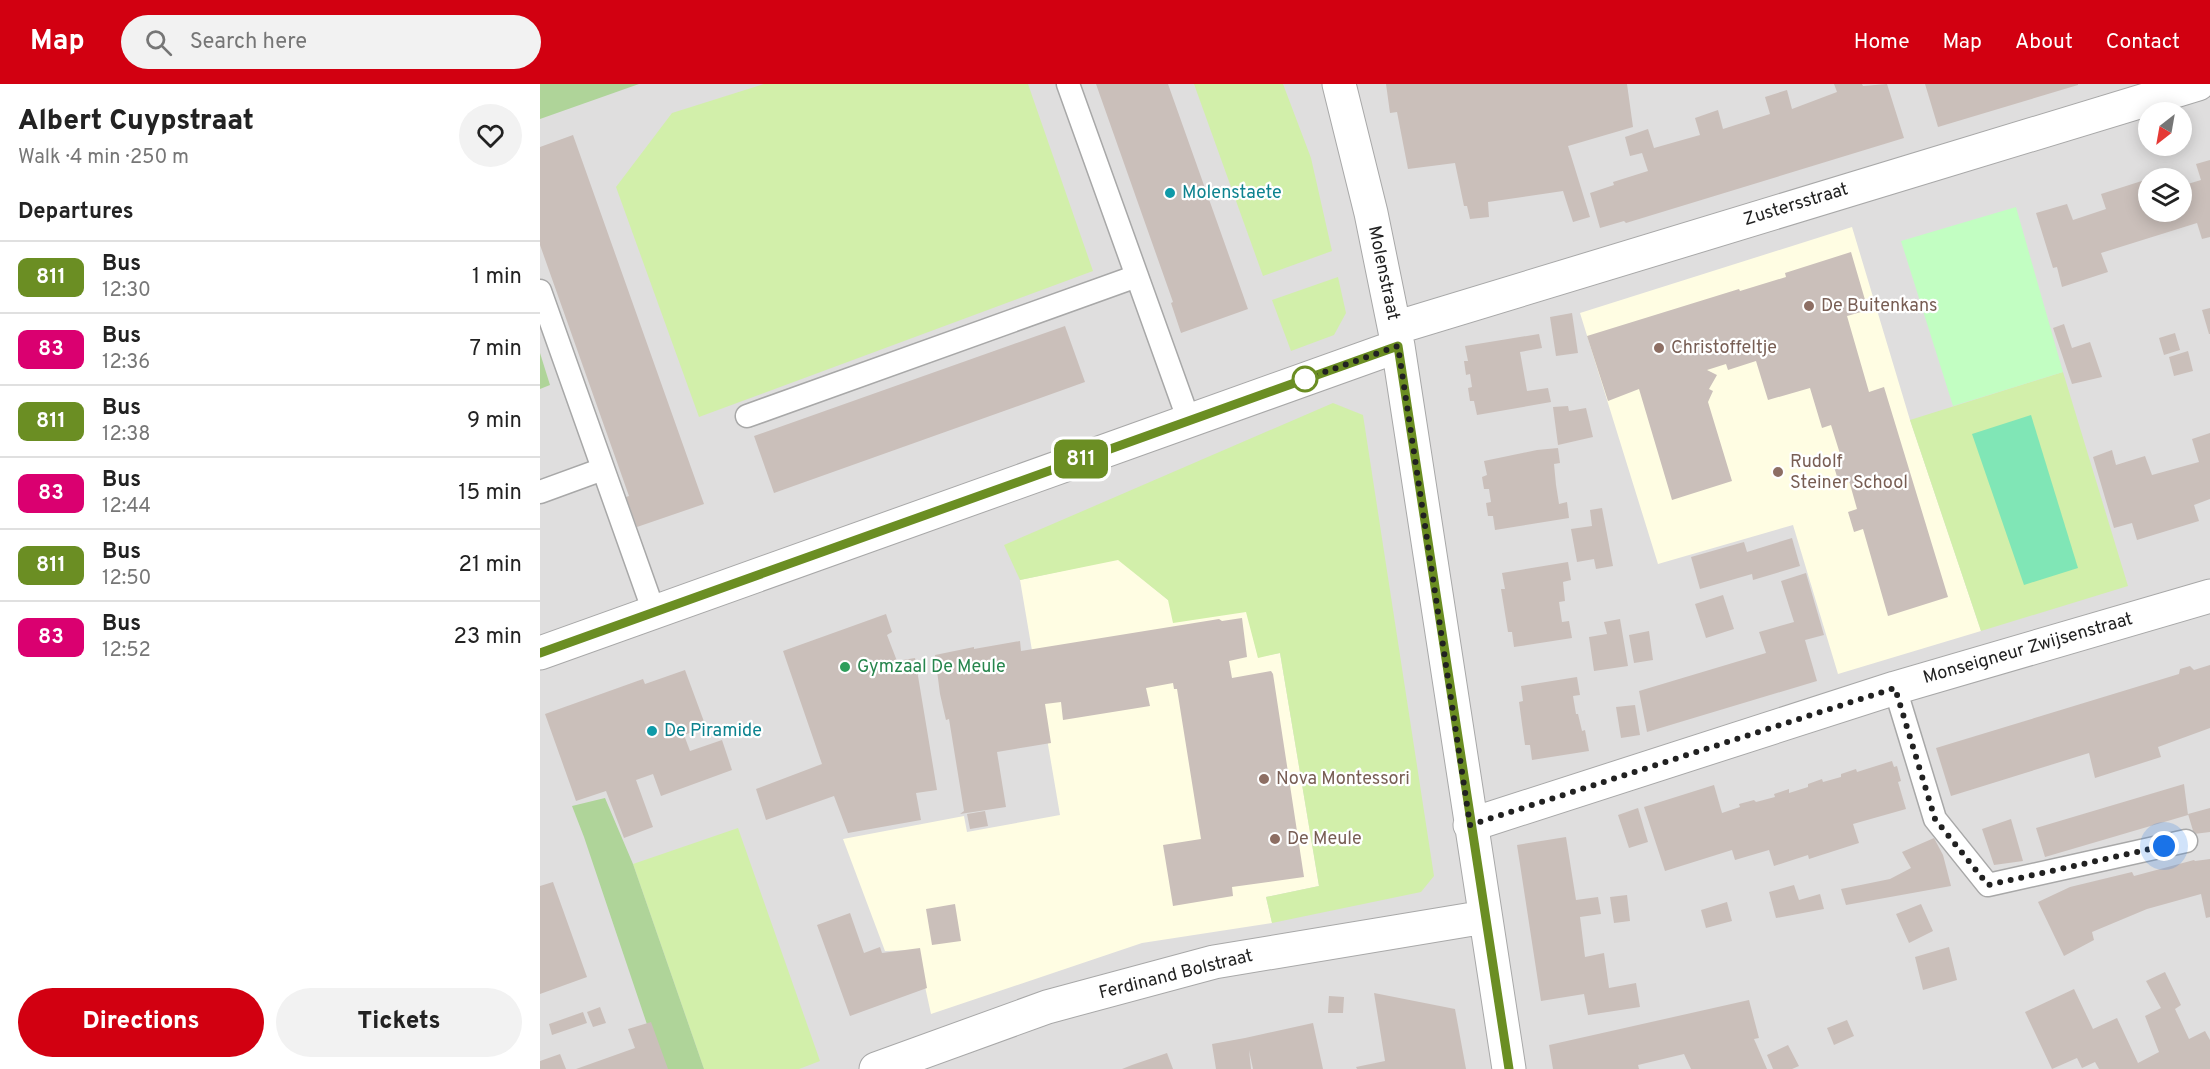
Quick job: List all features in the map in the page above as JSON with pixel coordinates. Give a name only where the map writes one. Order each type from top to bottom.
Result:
[{"type":"street","name":"Molenstraat","points":[[1339,84],[1371,213],[1396,337],[1509,1069]]},
{"type":"street","name":"Zustersstraat","points":[[540,653],[1189,421],[1396,337],[2198,84]]},
{"type":"street","name":"Monseigneur Zwijsenstraat","points":[[1470,825],[1895,688],[2210,596]]},
{"type":"street","name":"Ferdinand Bolstraat","points":[[876,1069],[1047,1007],[1214,962],[1485,917]]},
{"type":"lane","points":[[1068,84],[1189,421]]},
{"type":"lane","points":[[747,416],[1137,276]]},
{"type":"lane","points":[[540,291],[654,612]]},
{"type":"lane","points":[[540,492],[603,469]]},
{"type":"lane","points":[[1895,688],[1935,819],[1988,885],[2186,842]]},
{"type":"shaded area","points":[[540,84],[2210,84],[2210,1069],[540,1069]]},
{"type":"shaded area","name":"Rudolf Steiner School","points":[[1852,227],[1910,420],[1981,631],[1838,674],[1793,525],[1658,564],[1580,313]]},
{"type":"shaded area","points":[[1118,559],[1168,600],[1247,612],[1258,657],[1280,653],[1319,886],[1266,897],[1272,923],[1142,943],[931,1014],[917,950],[885,951],[843,839],[964,816],[967,832],[1060,815],[1020,580]]},
{"type":"green space","points":[[540,84],[639,84],[540,119]]},
{"type":"green space","points":[[764,84],[1028,84],[1093,271],[699,417],[616,187],[672,113]]},
{"type":"green space","points":[[1194,84],[1283,84],[1311,158],[1332,251],[1263,276]]},
{"type":"green space","points":[[2016,207],[2063,372],[1953,406],[1901,241]]},
{"type":"green space","points":[[1338,277],[1346,313],[1334,335],[1291,351],[1272,300]]},
{"type":"green space","points":[[540,353],[550,385],[540,389]]},
{"type":"green space","points":[[2063,372],[2128,586],[1981,631],[1910,420]]},
{"type":"green space","points":[[1333,403],[1363,415],[1434,876],[1421,892],[1272,923],[1266,897],[1319,886],[1280,653],[1258,658],[1246,612],[1173,623],[1168,600],[1118,560],[1020,580],[1004,545]]},
{"type":"green space","points":[[2031,415],[2078,568],[2024,585],[1972,434]]},
{"type":"green space","points":[[605,798],[633,864],[704,1069],[662,1069],[572,806]]},
{"type":"green space","points":[[738,828],[820,1061],[799,1069],[704,1069],[633,864]]},
{"type":"building","name":"Molenstaete","points":[[1096,84],[1168,84],[1248,309],[1181,333],[1171,303],[1173,302]]},
{"type":"building","points":[[1386,84],[1627,84],[1633,127],[1568,146],[1590,217],[1573,222],[1563,191],[1488,202],[1489,217],[1470,219],[1467,206],[1464,206],[1455,163],[1408,169],[1397,112],[1390,113]]},
{"type":"building","points":[[1834,84],[1862,84],[1863,86],[1887,84],[1904,138],[1626,223],[1624,221],[1600,228],[1590,193],[1614,185],[1613,182],[1648,171],[1642,153],[1630,156],[1625,137],[1648,129],[1654,148],[1700,135],[1695,118],[1718,110],[1723,129],[1770,114],[1765,97],[1787,90],[1792,109],[1837,92]]},
{"type":"building","points":[[1925,84],[2078,84],[2078,85],[1938,127]]},
{"type":"building","points":[[573,135],[704,504],[637,527],[626,497],[629,496],[540,245],[540,147]]},
{"type":"building","points":[[2210,160],[2210,237],[2202,239],[2197,223],[2101,253],[2108,272],[2062,287],[2057,267],[2053,268],[2036,213],[2067,204],[2073,220],[2106,209],[2101,194],[2138,182],[2138,222],[2192,222],[2192,183],[2201,180],[2196,164]]},
{"type":"building","points":[[1851,252],[1868,310],[1847,316],[1869,392],[1884,387],[1948,597],[1888,616],[1863,529],[1854,532],[1848,512],[1857,509],[1848,477],[1838,480],[1832,460],[1841,457],[1831,425],[1822,428],[1810,388],[1768,400],[1756,361],[1728,370],[1726,364],[1707,370],[1717,375],[1709,389],[1713,391],[1708,402],[1732,481],[1672,500],[1639,389],[1608,401],[1587,336],[1739,289],[1740,291],[1786,277],[1785,273]]},
{"type":"building","points":[[2210,308],[2210,334],[2209,334],[2202,310]]},
{"type":"building","points":[[1572,313],[1578,353],[1556,356],[1550,317]]},
{"type":"building","points":[[2064,324],[2072,348],[2090,342],[2102,377],[2072,384],[2053,328]]},
{"type":"building","points":[[1065,326],[1085,382],[774,493],[754,436]]},
{"type":"building","points":[[2175,333],[2180,350],[2164,355],[2159,338]]},
{"type":"building","points":[[1539,334],[1542,348],[1520,352],[1527,391],[1548,388],[1551,402],[1477,415],[1474,401],[1470,401],[1468,388],[1472,387],[1470,374],[1466,375],[1464,361],[1468,361],[1465,346]]},
{"type":"building","points":[[2188,351],[2193,371],[2174,376],[2169,357]]},
{"type":"building","points":[[1568,406],[1569,411],[1586,408],[1593,437],[1558,445],[1553,407]]},
{"type":"building","points":[[2210,433],[2210,499],[2194,505],[2199,521],[2137,540],[2132,523],[2114,528],[2093,457],[2112,450],[2116,465],[2145,456],[2152,475],[2199,462],[2192,439]]},
{"type":"building","points":[[1558,448],[1560,463],[1554,464],[1556,485],[1559,504],[1567,502],[1569,518],[1495,530],[1493,516],[1488,516],[1486,503],[1491,502],[1489,489],[1484,489],[1482,477],[1487,475],[1484,461]]},
{"type":"building","points":[[1602,508],[1613,566],[1596,569],[1594,559],[1577,562],[1571,529],[1592,526],[1590,510]]},
{"type":"building","points":[[1792,538],[1800,566],[1753,580],[1752,574],[1700,589],[1691,557],[1744,542],[1747,552]]},
{"type":"building","points":[[1568,562],[1571,580],[1563,582],[1565,601],[1559,602],[1562,622],[1569,621],[1572,638],[1514,647],[1512,632],[1508,632],[1501,589],[1505,589],[1502,573]]},
{"type":"building","points":[[1806,573],[1824,635],[1805,640],[1817,681],[1647,732],[1639,691],[1766,653],[1759,632],[1794,622],[1781,581]]},
{"type":"building","points":[[1723,595],[1734,629],[1706,638],[1695,604]]},
{"type":"building","points":[[886,614],[892,632],[887,635],[897,661],[915,658],[937,790],[916,793],[921,820],[848,833],[834,796],[766,820],[756,789],[822,764],[783,651]]},
{"type":"building","points":[[1242,618],[1247,657],[1229,661],[1232,678],[1271,671],[1273,674],[1304,877],[1232,887],[1233,896],[1173,906],[1163,845],[1201,839],[1177,689],[1174,689],[1173,683],[1146,688],[1150,706],[1063,720],[1061,702],[1045,704],[1051,743],[997,752],[1006,807],[960,814],[964,811],[949,719],[946,720],[940,694],[935,655],[1020,641],[1021,651],[1219,619],[1222,621]]},
{"type":"building","points":[[1620,619],[1628,666],[1594,671],[1589,637],[1607,634],[1604,622]]},
{"type":"building","points":[[1649,631],[1653,660],[1634,663],[1629,635]]},
{"type":"building","points":[[2210,665],[2210,728],[2158,747],[2161,757],[2095,778],[2089,753],[1951,796],[1936,748],[2179,674],[2180,669],[2190,666],[2194,670]]},
{"type":"building","points":[[685,670],[706,727],[684,735],[690,751],[722,740],[732,770],[661,796],[653,774],[636,780],[653,827],[624,838],[606,791],[576,801],[545,714],[643,679],[645,684]]},
{"type":"building","points":[[1577,677],[1580,695],[1573,696],[1576,714],[1578,714],[1582,731],[1585,730],[1589,751],[1532,760],[1530,745],[1525,745],[1519,702],[1523,701],[1521,686]]},
{"type":"building","points":[[1635,705],[1640,735],[1621,738],[1616,707]]},
{"type":"building","points":[[1892,761],[1894,767],[1897,766],[1901,781],[1898,782],[1906,809],[1853,824],[1859,843],[1809,859],[1808,855],[1774,866],[1769,850],[1735,860],[1732,850],[1665,871],[1644,807],[1714,785],[1722,813],[1740,807],[1739,804],[1775,797],[1774,794],[1789,789],[1789,793],[1808,787],[1808,784],[1822,779],[1823,782],[1841,777],[1841,774],[1856,769],[1857,772]]},
{"type":"building","points":[[2184,784],[2188,815],[2045,857],[2036,828]]},
{"type":"building","points":[[1638,808],[1648,842],[1629,848],[1618,815]]},
{"type":"building","points":[[2210,808],[2210,832],[2194,834],[2188,814]]},
{"type":"building","points":[[985,811],[988,826],[970,829],[967,814]]},
{"type":"building","points":[[2011,819],[2023,861],[1994,865],[1982,829]]},
{"type":"building","points":[[1566,837],[1576,900],[1598,897],[1601,914],[1580,917],[1585,957],[1604,953],[1609,988],[1636,983],[1640,1007],[1588,1015],[1584,994],[1541,1001],[1517,845]]},
{"type":"building","points":[[1934,838],[1943,855],[1951,886],[1846,905],[1841,889],[1890,879],[1911,868],[1902,852]]},
{"type":"building","points":[[2210,859],[2210,917],[2206,918],[2201,894],[2147,909],[2092,932],[2094,940],[2064,956],[2038,902],[2070,887],[2132,872],[2134,876],[2194,860]]},
{"type":"building","points":[[553,882],[587,977],[540,994],[540,886]]},
{"type":"building","points":[[1794,885],[1799,900],[1820,894],[1824,909],[1776,918],[1769,892]]},
{"type":"building","points":[[1627,895],[1630,921],[1614,923],[1610,897]]},
{"type":"building","points":[[1727,902],[1732,921],[1706,928],[1701,910]]},
{"type":"building","points":[[955,904],[961,941],[932,945],[926,909]]},
{"type":"building","points":[[1921,904],[1933,931],[1909,943],[1896,914]]},
{"type":"building","points":[[850,913],[864,953],[880,947],[882,953],[920,948],[927,988],[850,1016],[817,925]]},
{"type":"building","points":[[1949,947],[1957,980],[1923,990],[1915,957]]},
{"type":"building","points":[[2165,972],[2181,1005],[2175,1009],[2189,1039],[2205,1031],[2210,1040],[2210,1069],[2099,1069],[2095,1062],[2082,1068],[2077,1058],[2052,1069],[2025,1012],[2074,989],[2093,1029],[2117,1018],[2138,1063],[2159,1052],[2145,1016],[2161,1008],[2146,981]]},
{"type":"building","points":[[1374,993],[1455,1009],[1466,1069],[1357,1069],[1356,1067],[1385,1061]]},
{"type":"building","points":[[1329,996],[1344,997],[1343,1013],[1328,1013]]},
{"type":"building","points":[[1749,1000],[1759,1038],[1754,1039],[1767,1069],[1691,1069],[1684,1054],[1638,1065],[1639,1069],[1553,1069],[1549,1045]]},
{"type":"building","points":[[600,1007],[606,1023],[593,1027],[587,1012]]},
{"type":"building","points":[[583,1012],[587,1023],[552,1035],[549,1024]]},
{"type":"building","points":[[1847,1020],[1854,1036],[1834,1045],[1827,1028]]},
{"type":"building","points":[[651,1022],[668,1069],[576,1069],[635,1048],[628,1029]]},
{"type":"building","points":[[1313,1023],[1323,1069],[1253,1069],[1249,1050],[1251,1069],[1216,1069],[1212,1044]]},
{"type":"building","points":[[1788,1045],[1799,1066],[1792,1069],[1773,1069],[1767,1055]]},
{"type":"building","points":[[1167,1053],[1173,1069],[1122,1069],[1132,1065]]},
{"type":"building","points":[[560,1054],[566,1069],[540,1069],[540,1061]]},
{"type":"bus line","name":"811","points":[[540,653],[1398,346],[1509,1069]]},
{"type":"place","name":"Molenstaete","points":[[1170,193]]},
{"type":"place","name":"De Buitenkans","points":[[1809,306]]},
{"type":"place","name":"Christoffeltje","points":[[1659,348]]},
{"type":"place","name":"Rudolf Steiner School","points":[[1778,472]]},
{"type":"place","name":"Gymzaal De Meule","points":[[845,667]]},
{"type":"place","name":"De Piramide","points":[[652,731]]},
{"type":"place","name":"Nova Montessori","points":[[1264,779]]},
{"type":"place","name":"De Meule","points":[[1275,839]]},
{"type":"route","points":[[1305,379],[1398,346],[1470,825],[1895,688],[1935,819],[1988,885],[2164,846]]}]
